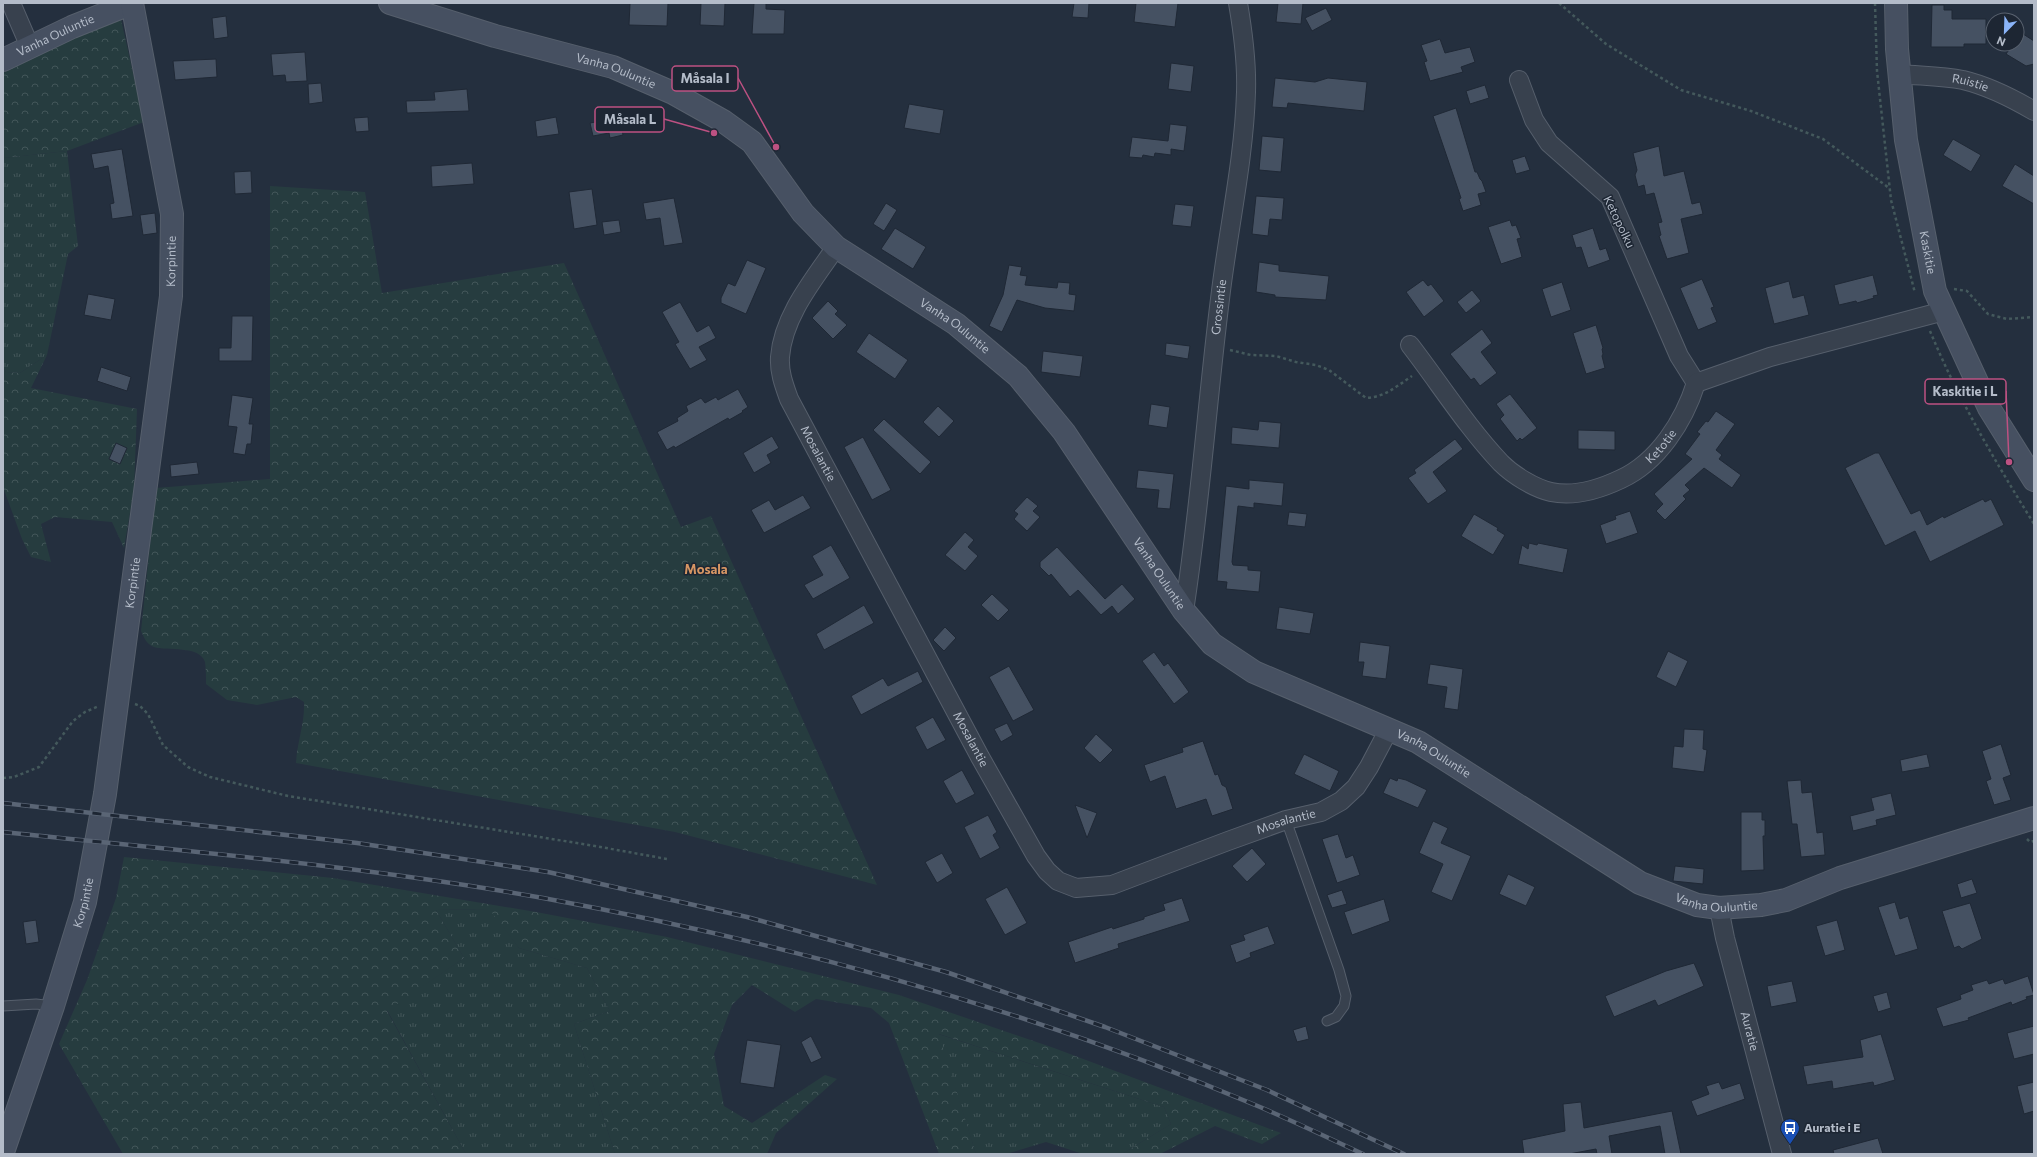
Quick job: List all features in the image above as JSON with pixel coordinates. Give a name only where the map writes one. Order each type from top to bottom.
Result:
[{"type":"street","points":[[12,3],[30,47]]},
{"type":"street","name":"Vanha Ouluntie","points":[[3,60],[72,27],[132,3]]},
{"type":"street","name":"Korpintie","points":[[3,1152],[53,1006],[85,902],[105,794],[171,296],[172,214],[132,3]]},
{"type":"street","name":"Vanha Ouluntie","points":[[390,3],[429,9],[495,36],[554,50],[613,67],[673,93],[723,121],[752,142],[803,213],[836,246],[956,324],[1018,376],[1064,432],[1184,611],[1212,644],[1254,672],[1418,742],[1640,883],[1680,900],[1719,908],[1761,905],[1786,900],[1840,878],[2034,818]]},
{"type":"street","name":"Grossintie","points":[[1184,611],[1192,561],[1226,249],[1238,175],[1246,92],[1245,55],[1238,3]]},
{"type":"street","name":"Kaskitie","points":[[1896,3],[1897,49],[1906,140],[1935,291],[1989,408],[2034,480]]},
{"type":"street","name":"Ruistie","points":[[1900,74],[1962,80],[1987,87],[2034,111]]},
{"type":"street","name":"Ketopolku","points":[[1519,80],[1534,120],[1549,143],[1610,197],[1679,356],[1696,384]]},
{"type":"street","name":"Mosalantie","points":[[836,246],[799,302],[783,344],[780,357],[781,374],[789,399],[980,757],[1036,856],[1047,871],[1058,881],[1076,888],[1112,885],[1286,820],[1321,812],[1341,801],[1356,787],[1370,767],[1389,730]]},
{"type":"street","points":[[1696,384],[1770,357],[1944,311]]},
{"type":"street","name":"Ketotie","points":[[1410,345],[1472,429],[1502,464],[1525,481],[1551,492],[1577,493],[1607,486],[1634,473],[1656,453],[1676,426],[1690,402],[1696,384]]},
{"type":"street","name":"Auratie","points":[[1719,908],[1725,938],[1782,1154]]},
{"type":"lane","points":[[1286,820],[1339,970],[1346,996],[1344,1006],[1340,1012],[1336,1017],[1328,1021]]},
{"type":"lane","points":[[3,1006],[36,1004],[53,1006]]},
{"type":"path","points":[[1559,3],[1606,44],[1680,90],[1751,111],[1823,139],[1890,188]]},
{"type":"path","points":[[1933,281],[1967,291],[1988,314],[2007,319],[2034,317]]},
{"type":"path","points":[[1215,345],[1251,355],[1276,356],[1296,362],[1316,365],[1329,370],[1366,398],[1376,397],[1387,393],[1426,366]]},
{"type":"path","points":[[3,778],[14,777],[39,767],[73,721],[85,712],[117,701],[130,702],[140,706],[148,714],[163,745],[188,767],[210,777],[288,796],[667,859]]},
{"type":"green space","points":[[120,15],[144,122],[67,151],[3,158],[3,73]]},
{"type":"green space","points":[[67,151],[78,246],[68,254],[47,355],[20,373],[6,372],[3,367],[3,158]]},
{"type":"green space","points":[[270,186],[365,192],[382,293],[564,263],[681,527],[711,516],[877,885],[675,832],[296,763],[304,702],[296,697],[257,705],[227,700],[206,684],[205,662],[197,653],[154,647],[147,642],[141,631],[156,488],[270,479]]},
{"type":"green space","points":[[47,355],[31,388],[137,409],[134,489],[124,548],[112,522],[55,517],[41,524],[51,562],[31,557],[22,539],[3,487],[3,367],[6,372],[20,373]]},
{"type":"green space","points":[[124,857],[333,878],[536,912],[667,937],[899,995],[1054,1048],[1281,1133],[1262,1144],[1215,1126],[1160,1154],[1122,1154],[1171,1124],[1164,1107],[939,1034],[976,1154],[939,1154],[889,1023],[871,1008],[816,999],[795,1012],[752,985],[732,1005],[714,1054],[724,1106],[752,1123],[825,1075],[837,1079],[776,1133],[767,1154],[615,1154],[574,1024],[610,1011],[587,968],[519,948],[489,909],[436,910],[464,958],[387,1011],[466,1154],[123,1154],[59,1044],[87,980],[116,898]]},
{"type":"green space","points":[[490,909],[519,948],[587,968],[610,1011],[574,1024],[615,1154],[466,1154],[387,1010],[464,958],[436,910]]},
{"type":"green space","points":[[938,1034],[1164,1107],[1171,1124],[1122,1154],[1083,1154],[1046,1142],[1006,1154],[976,1154]]},
{"type":"building","points":[[630,3],[668,3],[667,26],[629,25]]},
{"type":"building","points":[[701,3],[725,3],[724,26],[700,25]]},
{"type":"building","points":[[754,3],[766,3],[766,9],[785,10],[784,34],[752,34]]},
{"type":"building","points":[[1074,3],[1089,3],[1088,18],[1072,17]]},
{"type":"building","points":[[1136,3],[1178,3],[1175,27],[1134,22]]},
{"type":"building","points":[[1278,3],[1303,3],[1301,24],[1276,22]]},
{"type":"building","points":[[1932,5],[1944,5],[1944,10],[1952,10],[1952,19],[1985,19],[1985,44],[1964,44],[1964,47],[1931,47]]},
{"type":"building","points":[[1326,8],[1332,20],[1312,31],[1305,18]]},
{"type":"building","points":[[226,16],[228,37],[214,39],[212,18]]},
{"type":"building","points":[[2025,35],[2034,41],[2034,64],[2026,66],[2006,54],[2007,52],[2025,52]]},
{"type":"building","points":[[1440,39],[1445,53],[1470,47],[1475,62],[1461,67],[1463,72],[1430,81],[1424,62],[1427,61],[1421,45]]},
{"type":"building","points":[[305,52],[307,81],[286,82],[285,75],[273,76],[271,54]]},
{"type":"building","points":[[216,59],[217,77],[175,80],[173,61]]},
{"type":"building","points":[[1171,63],[1194,66],[1191,92],[1168,89]]},
{"type":"building","points":[[1275,78],[1315,82],[1328,78],[1367,82],[1364,111],[1288,103],[1287,108],[1272,107]]},
{"type":"building","points":[[321,83],[323,102],[309,104],[308,84]]},
{"type":"building","points":[[1485,85],[1489,98],[1470,104],[1466,91]]},
{"type":"building","points":[[467,89],[469,111],[407,113],[406,101],[435,100],[434,92]]},
{"type":"building","points":[[909,104],[944,110],[940,134],[904,128]]},
{"type":"building","points":[[1456,108],[1475,172],[1477,172],[1482,181],[1486,192],[1478,194],[1481,205],[1463,211],[1459,199],[1461,198],[1433,116]]},
{"type":"building","points":[[614,115],[615,120],[620,119],[623,135],[610,138],[609,133],[593,136],[590,123],[601,121],[600,118]]},
{"type":"building","points":[[368,117],[369,131],[356,132],[354,118]]},
{"type":"building","points":[[556,117],[559,134],[537,137],[535,121]]},
{"type":"building","points":[[1170,124],[1187,126],[1184,151],[1171,149],[1171,155],[1155,153],[1154,157],[1143,155],[1142,158],[1129,157],[1132,137],[1168,141]]},
{"type":"building","points":[[1262,136],[1284,138],[1281,172],[1259,170]]},
{"type":"building","points":[[1953,139],[1981,155],[1971,172],[1943,155]]},
{"type":"building","points":[[1659,146],[1664,176],[1684,171],[1692,204],[1700,202],[1703,214],[1681,219],[1689,253],[1667,259],[1659,236],[1661,235],[1658,223],[1662,222],[1654,193],[1646,195],[1644,185],[1638,187],[1635,175],[1637,170],[1633,153]]},
{"type":"building","points":[[122,149],[133,216],[112,219],[110,204],[114,203],[108,166],[94,169],[91,154]]},
{"type":"building","points":[[1525,156],[1530,170],[1516,174],[1512,160]]},
{"type":"building","points":[[472,163],[474,184],[432,187],[431,166]]},
{"type":"building","points":[[2015,164],[2034,176],[2034,204],[2002,186]]},
{"type":"building","points":[[251,171],[252,193],[235,194],[234,172]]},
{"type":"building","points":[[592,189],[597,225],[574,229],[569,192]]},
{"type":"building","points":[[1256,196],[1284,198],[1282,220],[1270,219],[1268,236],[1252,234]]},
{"type":"building","points":[[674,198],[683,243],[664,246],[660,218],[646,220],[643,203]]},
{"type":"building","points":[[886,203],[897,210],[884,231],[873,224]]},
{"type":"building","points":[[1175,204],[1194,206],[1191,227],[1172,225]]},
{"type":"building","points":[[155,213],[157,233],[143,235],[140,215]]},
{"type":"building","points":[[619,220],[621,232],[604,235],[602,222]]},
{"type":"building","points":[[1510,220],[1512,226],[1516,225],[1521,238],[1517,239],[1522,257],[1501,264],[1488,227]]},
{"type":"building","points":[[895,228],[926,247],[913,269],[881,249]]},
{"type":"building","points":[[1593,228],[1600,250],[1606,248],[1610,260],[1588,268],[1581,247],[1576,248],[1572,235]]},
{"type":"building","points":[[747,260],[766,268],[746,314],[721,303],[721,298],[728,283],[735,286]]},
{"type":"building","points":[[1259,262],[1279,265],[1279,271],[1329,276],[1326,300],[1275,297],[1275,295],[1256,292]]},
{"type":"building","points":[[1009,265],[1022,267],[1020,275],[1027,276],[1025,285],[1057,288],[1058,282],[1070,283],[1069,294],[1076,295],[1074,311],[1045,308],[1017,300],[1002,332],[989,326],[1003,295]]},
{"type":"building","points":[[1873,275],[1878,295],[1873,296],[1874,298],[1857,303],[1856,301],[1839,305],[1834,285]]},
{"type":"building","points":[[1702,279],[1714,307],[1711,308],[1717,322],[1698,330],[1680,288]]},
{"type":"building","points":[[1423,280],[1428,286],[1431,284],[1444,301],[1424,317],[1406,292]]},
{"type":"building","points":[[1789,281],[1793,298],[1804,295],[1809,315],[1774,324],[1765,288]]},
{"type":"building","points":[[1562,282],[1571,310],[1551,317],[1542,289]]},
{"type":"building","points":[[1472,290],[1481,301],[1466,313],[1457,302]]},
{"type":"building","points":[[88,294],[115,299],[111,320],[84,315]]},
{"type":"building","points":[[828,301],[838,311],[835,314],[847,325],[833,339],[812,318]]},
{"type":"building","points":[[680,302],[697,332],[709,325],[716,338],[699,347],[707,360],[690,369],[675,344],[679,342],[662,312]]},
{"type":"building","points":[[232,316],[253,316],[252,361],[219,361],[219,348],[231,348]]},
{"type":"building","points":[[1596,325],[1603,348],[1602,356],[1605,368],[1586,374],[1573,333]]},
{"type":"building","points":[[1482,329],[1492,343],[1481,352],[1497,373],[1480,386],[1474,378],[1471,380],[1450,354]]},
{"type":"building","points":[[869,333],[908,360],[895,379],[856,352]]},
{"type":"building","points":[[1166,343],[1190,346],[1188,359],[1165,355]]},
{"type":"building","points":[[1043,351],[1083,356],[1080,377],[1041,372]]},
{"type":"building","points":[[101,367],[131,377],[127,391],[97,381]]},
{"type":"building","points":[[738,389],[748,407],[742,411],[743,412],[729,420],[728,418],[675,448],[674,446],[667,450],[657,432],[678,421],[677,418],[688,411],[686,406],[701,398],[705,403],[716,397],[718,400]]},
{"type":"building","points":[[1510,394],[1537,428],[1522,440],[1520,438],[1517,441],[1500,419],[1504,415],[1496,404]]},
{"type":"building","points":[[232,395],[253,398],[249,424],[253,424],[251,444],[247,444],[245,455],[233,453],[237,427],[228,426]]},
{"type":"building","points":[[1151,404],[1170,407],[1167,428],[1148,425]]},
{"type":"building","points":[[938,406],[954,421],[939,437],[923,422]]},
{"type":"building","points":[[1716,411],[1735,424],[1716,450],[1722,455],[1719,459],[1741,475],[1732,488],[1704,468],[1685,485],[1690,490],[1683,496],[1686,499],[1665,520],[1656,511],[1663,504],[1654,494],[1692,459],[1685,454],[1700,434],[1697,432],[1706,421],[1708,422]]},
{"type":"building","points":[[884,419],[931,462],[920,474],[873,430]]},
{"type":"building","points":[[1259,421],[1281,423],[1279,448],[1231,444],[1232,427],[1258,430]]},
{"type":"building","points":[[1578,430],[1615,431],[1615,450],[1578,449]]},
{"type":"building","points":[[772,436],[779,448],[767,455],[771,463],[754,473],[743,453]]},
{"type":"building","points":[[863,437],[891,490],[872,500],[844,447]]},
{"type":"building","points":[[1455,439],[1463,449],[1433,472],[1447,491],[1428,504],[1408,478],[1416,473],[1414,470]]},
{"type":"building","points":[[116,443],[127,448],[120,464],[109,459]]},
{"type":"building","points":[[1875,453],[1879,453],[1911,514],[1920,510],[1927,525],[1943,516],[1944,518],[1983,499],[1985,502],[1991,499],[2004,525],[1930,562],[1915,531],[1885,546],[1845,468]]},
{"type":"building","points":[[197,462],[199,474],[171,477],[170,465]]},
{"type":"building","points":[[1138,470],[1174,474],[1170,509],[1157,508],[1159,490],[1136,488]]},
{"type":"building","points":[[1249,480],[1284,483],[1282,506],[1254,503],[1254,508],[1238,506],[1232,562],[1233,565],[1248,566],[1248,570],[1261,571],[1259,592],[1226,589],[1227,582],[1217,581],[1226,486],[1249,489]]},
{"type":"building","points":[[803,495],[811,508],[764,533],[751,510],[769,500],[775,510]]},
{"type":"building","points":[[1027,497],[1038,506],[1033,511],[1040,517],[1027,531],[1014,519],[1018,514],[1014,511]]},
{"type":"building","points":[[1630,511],[1638,533],[1606,544],[1600,525],[1616,519],[1615,516]]},
{"type":"building","points":[[1289,512],[1307,514],[1305,527],[1287,525]]},
{"type":"building","points":[[1474,514],[1498,528],[1497,530],[1505,535],[1493,555],[1461,536]]},
{"type":"building","points":[[965,532],[974,540],[968,547],[978,556],[965,571],[945,555]]},
{"type":"building","points":[[1529,543],[1537,545],[1538,543],[1568,549],[1563,573],[1518,564],[1522,545],[1528,549]]},
{"type":"building","points":[[831,545],[850,578],[813,599],[804,585],[823,575],[812,556]]},
{"type":"building","points":[[1057,547],[1105,599],[1122,584],[1135,599],[1118,614],[1112,606],[1101,615],[1078,590],[1070,597],[1051,574],[1049,576],[1040,567],[1040,562]]},
{"type":"building","points":[[992,594],[1009,610],[998,621],[981,605]]},
{"type":"building","points":[[864,605],[874,623],[824,650],[816,634]]},
{"type":"building","points":[[1279,607],[1314,613],[1310,634],[1276,629]]},
{"type":"building","points":[[945,627],[956,638],[944,651],[933,640]]},
{"type":"building","points":[[1360,642],[1390,646],[1386,679],[1362,676],[1364,662],[1358,662]]},
{"type":"building","points":[[1668,651],[1688,661],[1676,687],[1656,677]]},
{"type":"building","points":[[1154,652],[1164,666],[1168,663],[1189,692],[1174,704],[1142,661]]},
{"type":"building","points":[[1430,664],[1463,669],[1458,710],[1444,708],[1447,687],[1427,684]]},
{"type":"building","points":[[1009,666],[1034,710],[1013,721],[989,677]]},
{"type":"building","points":[[918,671],[923,682],[861,715],[851,696],[883,678],[888,686]]},
{"type":"building","points":[[933,717],[946,740],[927,750],[915,727]]},
{"type":"building","points":[[1007,723],[1013,735],[1001,742],[994,729]]},
{"type":"building","points":[[1684,729],[1704,730],[1703,749],[1707,750],[1704,772],[1672,768],[1674,746],[1683,747]]},
{"type":"building","points":[[1096,734],[1113,750],[1100,763],[1084,748]]},
{"type":"building","points":[[1203,741],[1215,775],[1218,774],[1222,785],[1226,787],[1233,809],[1212,816],[1206,799],[1176,809],[1165,776],[1150,782],[1144,765],[1183,752],[1182,748]]},
{"type":"building","points":[[2001,744],[2011,775],[2003,778],[2011,800],[1994,805],[1986,781],[1991,779],[1982,751]]},
{"type":"building","points":[[1304,754],[1339,771],[1330,791],[1294,774]]},
{"type":"building","points":[[1927,754],[1930,767],[1902,772],[1900,760]]},
{"type":"building","points":[[962,770],[975,794],[956,804],[943,781]]},
{"type":"building","points":[[1390,778],[1397,781],[1398,778],[1406,780],[1427,790],[1418,808],[1383,793]]},
{"type":"building","points":[[1801,780],[1802,793],[1812,792],[1817,833],[1823,832],[1825,855],[1801,857],[1797,824],[1792,824],[1787,781]]},
{"type":"building","points":[[1891,793],[1896,815],[1876,820],[1877,825],[1853,831],[1850,816],[1874,810],[1871,798]]},
{"type":"building","points":[[1075,805],[1097,813],[1087,838]]},
{"type":"building","points":[[1741,812],[1762,812],[1762,820],[1765,820],[1765,836],[1763,836],[1764,870],[1741,871]]},
{"type":"building","points":[[988,815],[997,832],[993,835],[1000,848],[980,859],[964,827]]},
{"type":"building","points":[[1433,821],[1448,828],[1441,843],[1471,856],[1452,901],[1431,892],[1443,864],[1419,853]]},
{"type":"building","points":[[1338,834],[1346,858],[1353,855],[1360,875],[1337,883],[1322,839]]},
{"type":"building","points":[[1252,848],[1266,864],[1247,882],[1232,866]]},
{"type":"building","points":[[942,853],[953,873],[937,883],[925,862]]},
{"type":"building","points":[[1675,866],[1704,869],[1703,884],[1673,881]]},
{"type":"building","points":[[1508,874],[1535,887],[1526,906],[1499,894]]},
{"type":"building","points":[[1972,879],[1977,893],[1961,898],[1957,884]]},
{"type":"building","points":[[1007,887],[1027,923],[1005,935],[985,899]]},
{"type":"building","points":[[1342,890],[1347,904],[1332,908],[1327,895]]},
{"type":"building","points":[[1182,898],[1190,921],[1118,944],[1119,948],[1075,963],[1068,942],[1112,927],[1113,929],[1144,919],[1144,917],[1165,910],[1163,904]]},
{"type":"building","points":[[1384,899],[1390,921],[1352,935],[1344,912]]},
{"type":"building","points":[[1895,902],[1900,919],[1908,916],[1918,949],[1895,956],[1878,907]]},
{"type":"building","points":[[1970,903],[1982,939],[1962,949],[1959,946],[1954,948],[1942,911]]},
{"type":"building","points":[[36,920],[39,942],[26,944],[23,922]]},
{"type":"building","points":[[1837,920],[1845,950],[1825,956],[1816,926]]},
{"type":"building","points":[[1268,926],[1275,944],[1250,953],[1251,957],[1236,963],[1230,945],[1245,940],[1243,935]]},
{"type":"building","points":[[1694,963],[1704,986],[1658,1006],[1655,1000],[1614,1017],[1605,996],[1666,971]]},
{"type":"building","points":[[2028,976],[2034,995],[2026,997],[2027,999],[2012,1005],[2011,1002],[1968,1018],[1969,1020],[1943,1027],[1936,1008],[1961,999],[1960,995],[1973,990],[1971,985],[1987,980],[1989,984],[2003,979],[2005,984]]},
{"type":"building","points":[[1792,981],[1797,1002],[1771,1007],[1767,986]]},
{"type":"building","points":[[1887,992],[1891,1008],[1878,1012],[1873,996]]},
{"type":"building","points":[[1306,1026],[1309,1039],[1297,1042],[1293,1030]]},
{"type":"building","points":[[2034,1026],[2034,1054],[2014,1059],[2007,1033]]},
{"type":"building","points":[[1881,1034],[1895,1080],[1874,1086],[1873,1082],[1833,1089],[1832,1081],[1807,1085],[1803,1066],[1863,1057],[1860,1040]]},
{"type":"building","points":[[811,1036],[822,1058],[811,1063],[801,1042]]},
{"type":"building","points":[[747,1040],[781,1045],[774,1088],[740,1083]]},
{"type":"building","points":[[1719,1082],[1722,1089],[1740,1083],[1745,1099],[1697,1116],[1691,1101],[1709,1094],[1706,1086]]},
{"type":"building","points":[[2034,1082],[2034,1111],[2024,1114],[2017,1086]]},
{"type":"building","points":[[1581,1102],[1584,1128],[1672,1111],[1681,1154],[1665,1154],[1660,1126],[1609,1136],[1612,1154],[1597,1154],[1596,1149],[1569,1154],[1524,1154],[1522,1140],[1565,1131],[1563,1104]]},
{"type":"building","points":[[1878,1138],[1883,1154],[1834,1154],[1833,1150]]},
{"type":"railway","points":[[3,803],[357,843],[548,872],[747,917],[946,972],[1105,1027],[1267,1090],[1404,1154]]},
{"type":"railway","points":[[3,832],[274,860],[409,877],[543,898],[726,936],[817,958],[908,983],[997,1010],[1086,1040],[1173,1072],[1260,1107],[1363,1154]]},
{"type":"place","name":"Måsala L","points":[[714,133]]},
{"type":"place","name":"Måsala I","points":[[776,147]]},
{"type":"place","name":"Kaskitie i L","points":[[2009,462]]},
{"type":"place","name":"Auratie i E","points":[[1790,1145]]},
{"type":"district","name":"Mosala","points":[[706,569]]}]
